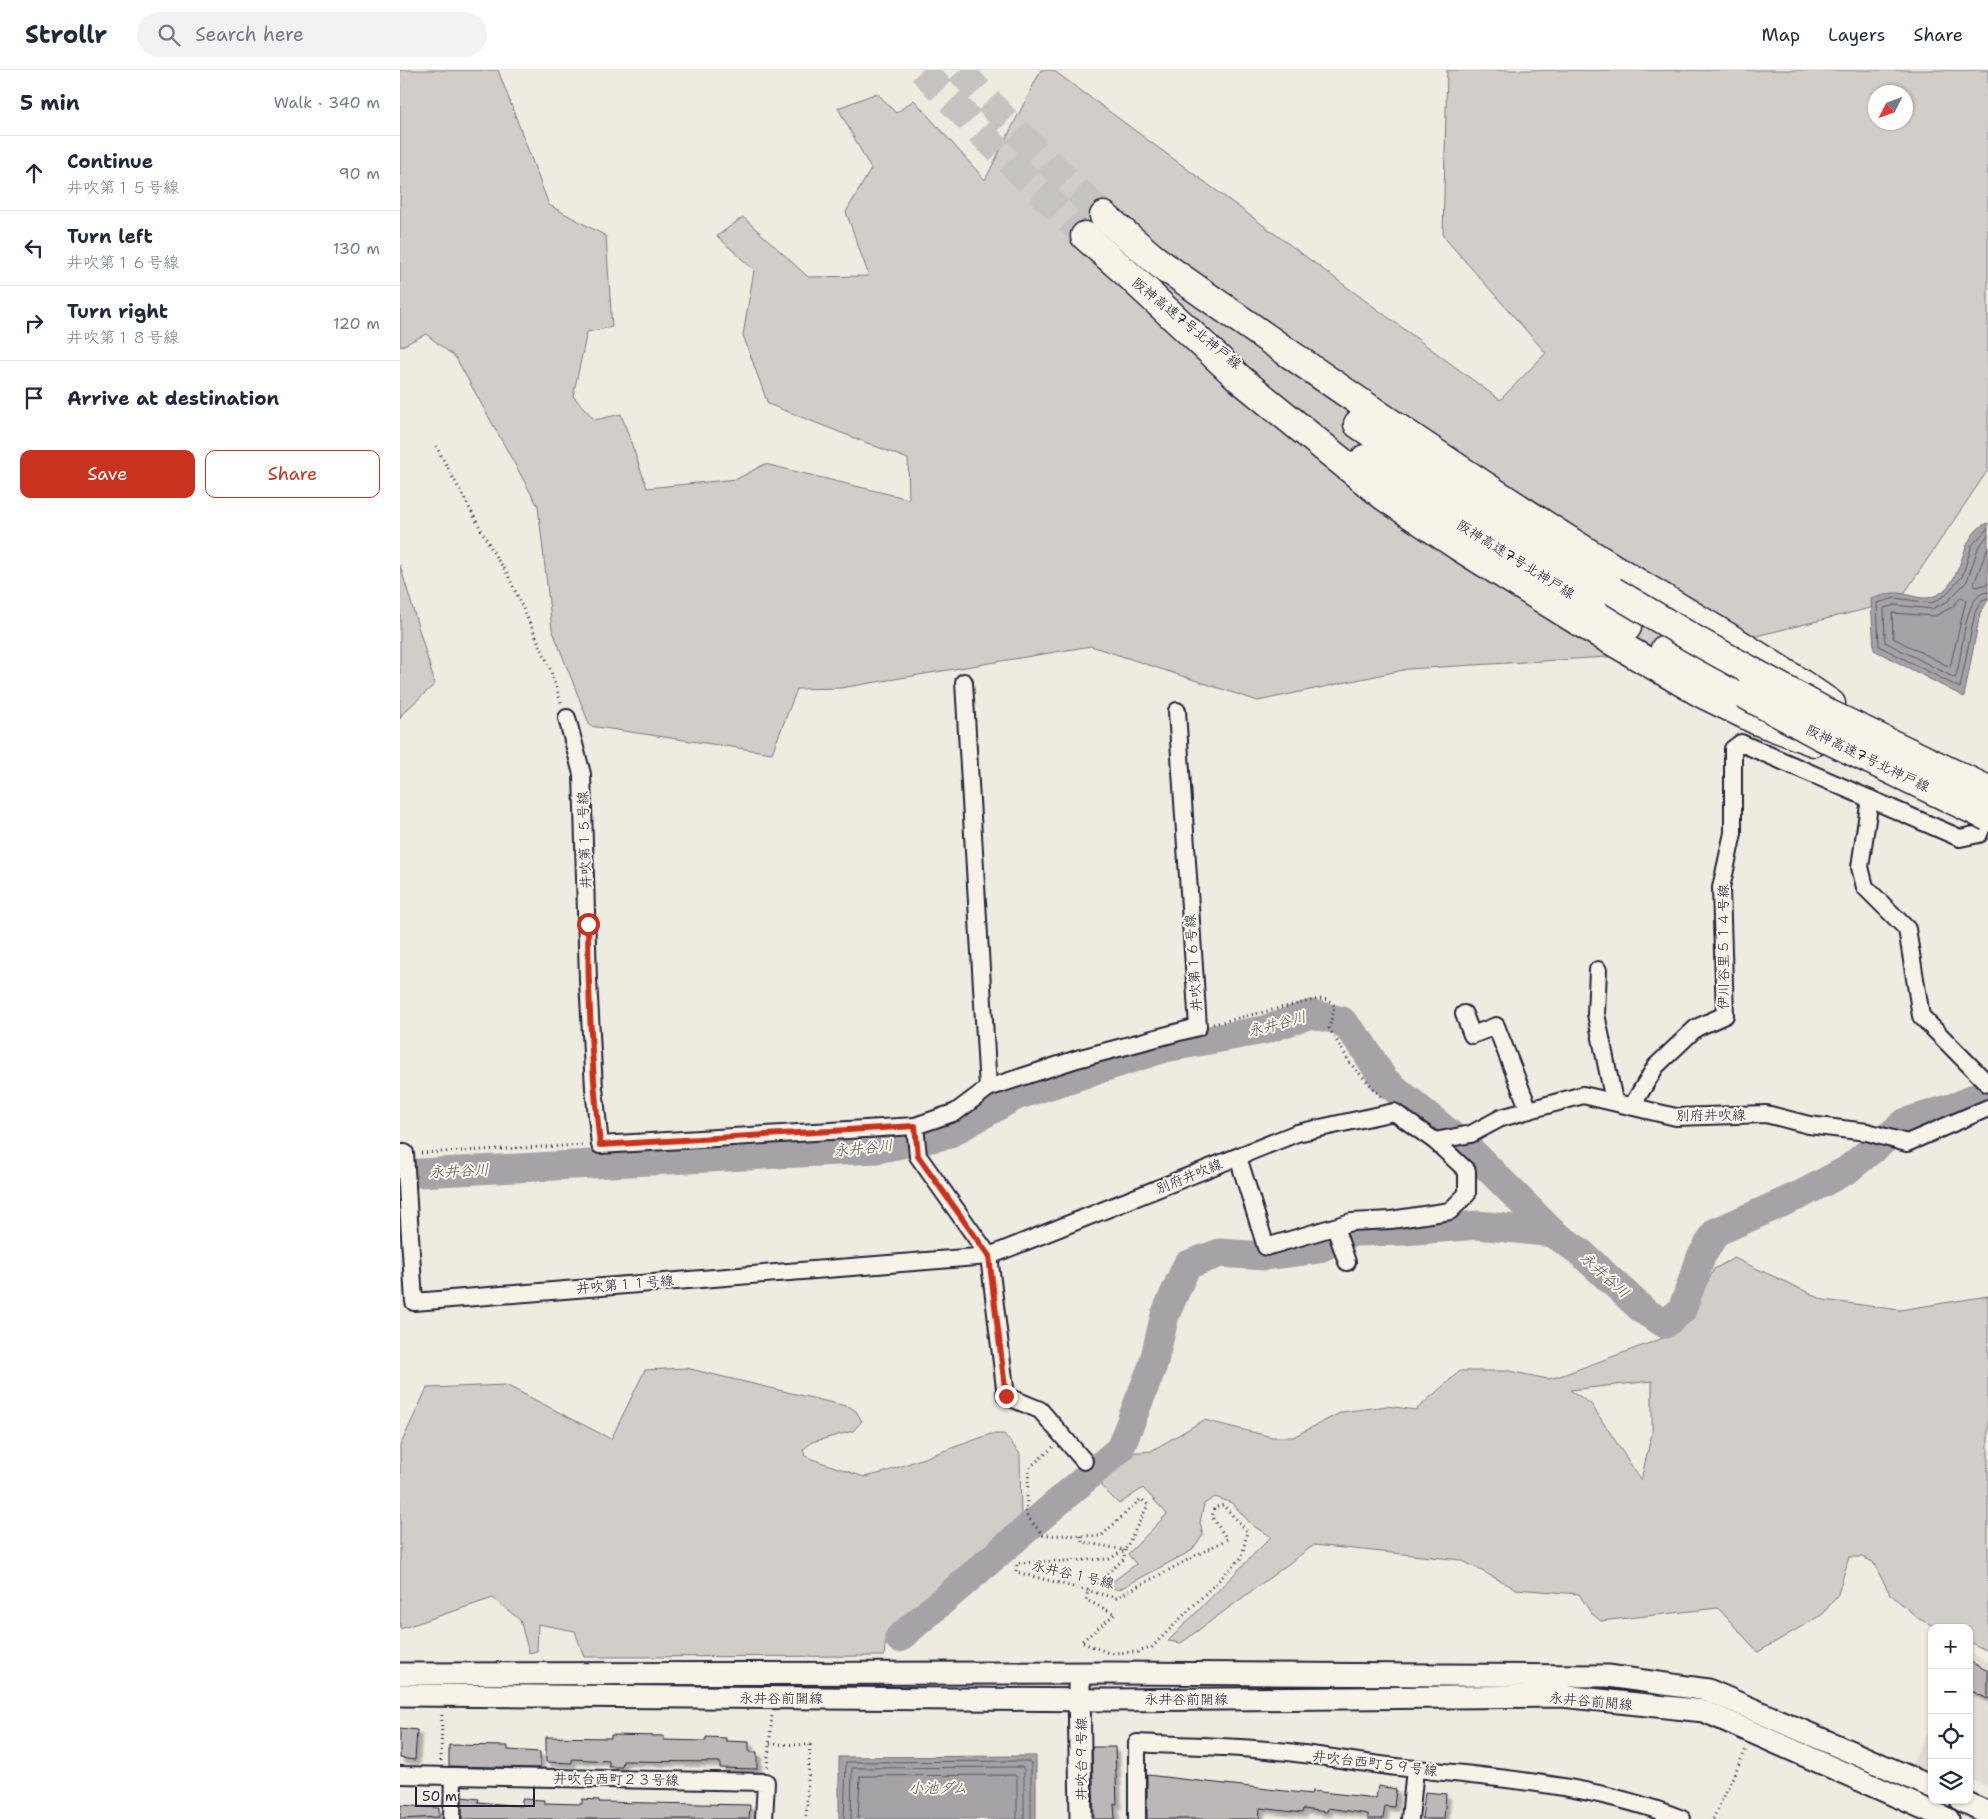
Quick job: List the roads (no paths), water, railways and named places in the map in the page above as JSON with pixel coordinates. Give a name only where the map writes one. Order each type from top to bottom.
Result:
[{"type":"highway","name":"阪神高速7号北神戸線","points":[[1104,216],[1289,372],[1365,429],[1444,483],[1613,591],[1697,641],[1831,715],[1988,790]]},
{"type":"highway","name":"阪神高速7号北神戸線","points":[[1085,236],[1135,281],[1265,386],[1429,504],[1600,611],[1744,694],[1819,735],[1988,817]]},
{"type":"highway","points":[[1154,259],[1288,354],[1549,528],[1783,670],[1929,769],[1988,798]]},
{"type":"highway","points":[[1135,281],[1240,379],[1385,497],[1458,546],[1578,621],[1701,693],[1758,721],[1988,810]]},
{"type":"street","points":[[964,682],[988,1088]]},
{"type":"street","name":"井吹第１６号線","points":[[600,1145],[915,1129],[956,1112],[988,1088],[1077,1060],[1198,1027],[1177,711]]},
{"type":"street","name":"井吹第１５号線","points":[[567,718],[582,774],[588,980],[594,1088],[600,1145]]},
{"type":"street","name":"伊川谷里５１４号線","points":[[1632,1106],[1656,1066],[1696,1028],[1725,1015],[1721,888],[1733,833],[1733,749],[1741,742],[1870,799]]},
{"type":"street","points":[[1988,810],[1979,834],[1960,838],[1870,799],[1860,867],[1865,887],[1906,929],[1920,1016],[1988,1084]]},
{"type":"street","points":[[1598,970],[1596,1014],[1614,1101]]},
{"type":"street","points":[[1464,1014],[1472,1035],[1496,1026],[1529,1110]]},
{"type":"street","name":"別府井吹線","points":[[989,1256],[1297,1133],[1394,1112],[1435,1141],[1471,1134],[1501,1118],[1583,1096],[1614,1101],[1676,1117],[1766,1114],[1809,1124],[1867,1132],[1907,1143],[1988,1108]]},
{"type":"street","points":[[915,1129],[918,1156],[989,1256],[1006,1396],[1040,1410],[1084,1461]]},
{"type":"street","points":[[1238,1157],[1266,1247],[1338,1236],[1352,1222],[1390,1220],[1450,1211],[1467,1194],[1466,1171],[1435,1141]]},
{"type":"street","name":"井吹第１１号線","points":[[404,1156],[414,1302],[989,1256]]},
{"type":"street","points":[[1338,1236],[1347,1262]]},
{"type":"street","name":"永井谷前開線","points":[[400,1674],[1078,1673],[1110,1663],[1617,1677],[1708,1690],[1928,1785]]},
{"type":"street","name":"井吹台９号線","points":[[1078,1673],[1081,1819]]},
{"type":"street","name":"永井谷前開線","points":[[400,1695],[1080,1700],[1562,1696],[1704,1712],[1948,1819]]},
{"type":"street","name":"井吹台西町５９号線","points":[[1136,1819],[1137,1744],[1277,1751],[1415,1769],[1499,1776],[1585,1789],[1649,1806],[1682,1819]]},
{"type":"street","points":[[1410,1819],[1415,1769]]},
{"type":"street","name":"井吹台西町２３号線","points":[[400,1775],[766,1782],[764,1819]]},
{"type":"street","points":[[447,1776],[452,1819]]},
{"type":"street","points":[[1969,1804],[1988,1813]]},
{"type":"water","points":[[1988,523],[1988,600],[1980,613],[1964,697],[1874,650],[1871,599],[1894,593],[1928,598],[1943,591],[1957,571],[1971,537],[1978,529]]},
{"type":"water","name":"小池ダム","points":[[1036,1756],[1036,1819],[839,1819],[839,1757]]},
{"type":"waterway","name":"永井谷川","points":[[400,1174],[877,1149],[946,1135],[1016,1096],[1165,1048],[1264,1030],[1311,1014],[1342,1021],[1361,1043],[1384,1080],[1472,1152],[1553,1233],[1579,1251],[1644,1311],[1665,1324],[1682,1310],[1701,1257],[1716,1232],[1802,1194],[1847,1170],[1906,1122],[1960,1105],[1988,1091]]},
{"type":"waterway","points":[[899,1638],[1120,1449],[1153,1365],[1165,1315],[1187,1265],[1220,1253],[1264,1256],[1318,1249],[1353,1232],[1404,1231],[1478,1225],[1553,1233]]},
{"type":"tunnel","points":[[922,70],[988,140],[1085,236]]},
{"type":"tunnel","points":[[960,70],[1006,121],[1104,216]]}]
